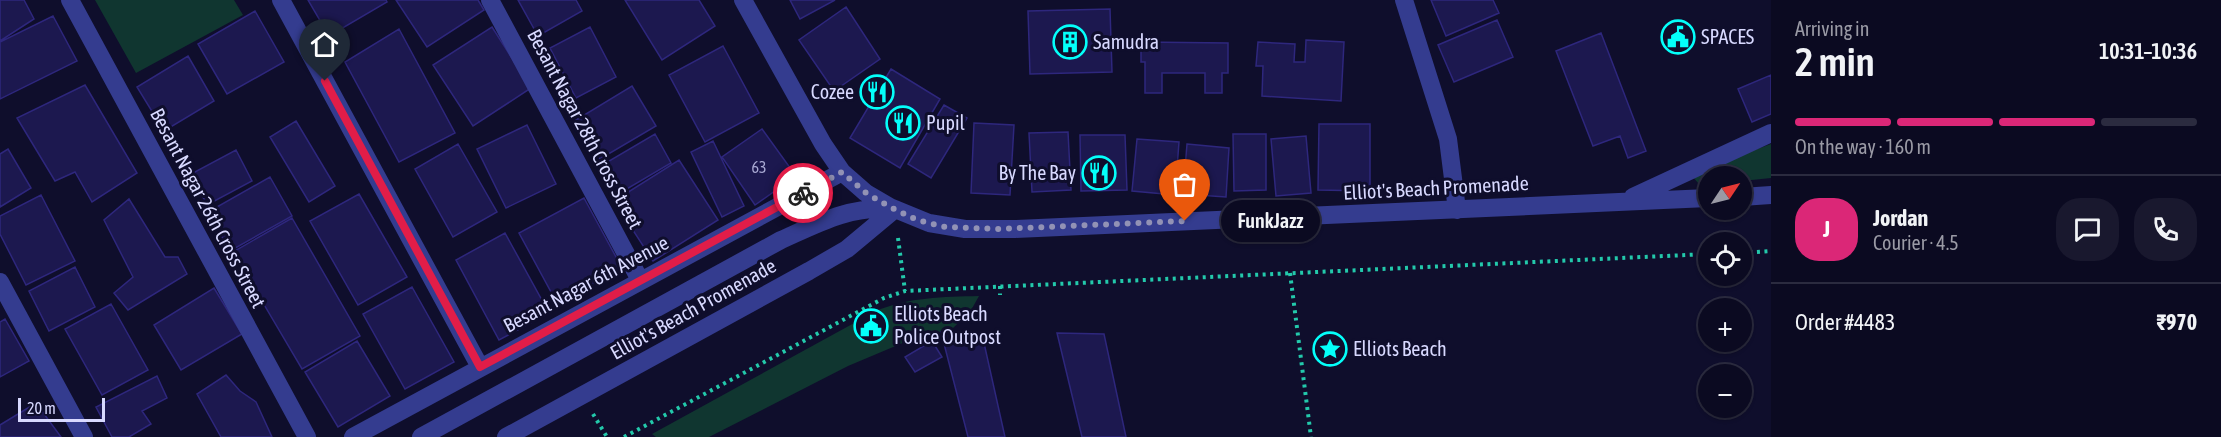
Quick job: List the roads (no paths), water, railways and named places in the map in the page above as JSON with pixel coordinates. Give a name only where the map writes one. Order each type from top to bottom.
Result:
[{"type":"street","name":"Besant Nagar 26th Cross Street","points":[[70,0],[307,437]]},
{"type":"street","points":[[281,0],[480,367]]},
{"type":"street","name":"Besant Nagar 28th Cross Street","points":[[490,0],[640,280]]},
{"type":"street","points":[[743,0],[811,124],[842,172],[866,193],[895,209]]},
{"type":"street","points":[[1404,0],[1439,104],[1448,139],[1457,210]]},
{"type":"street","name":"Elliot's Beach Promenade","points":[[1623,202],[1771,133]]},
{"type":"street","name":"Besant Nagar 6th Avenue","points":[[352,437],[842,172]]},
{"type":"street","points":[[1752,196],[1771,195]]},
{"type":"street","name":"Elliot's Beach Promenade","points":[[421,437],[781,240],[841,213],[870,207],[895,209],[917,220],[945,227],[999,229],[1698,198]]},
{"type":"street","name":"Elliot's Beach Promenade","points":[[506,437],[847,249],[895,209]]},
{"type":"street","points":[[0,282],[6,307],[84,437]]},
{"type":"place","name":"SPACES","points":[[1678,37]]},
{"type":"place","name":"Samudra","points":[[1070,42]]},
{"type":"place","name":"Cozee","points":[[877,92]]},
{"type":"place","name":"Pupil","points":[[903,123]]},
{"type":"place","name":"By The Bay","points":[[1099,173]]},
{"type":"place","name":"FunkJazz","points":[[1185,221]]},
{"type":"place","name":"Elliots Beach Police Outpost","points":[[871,326]]},
{"type":"place","name":"Elliots Beach","points":[[1330,349]]}]
